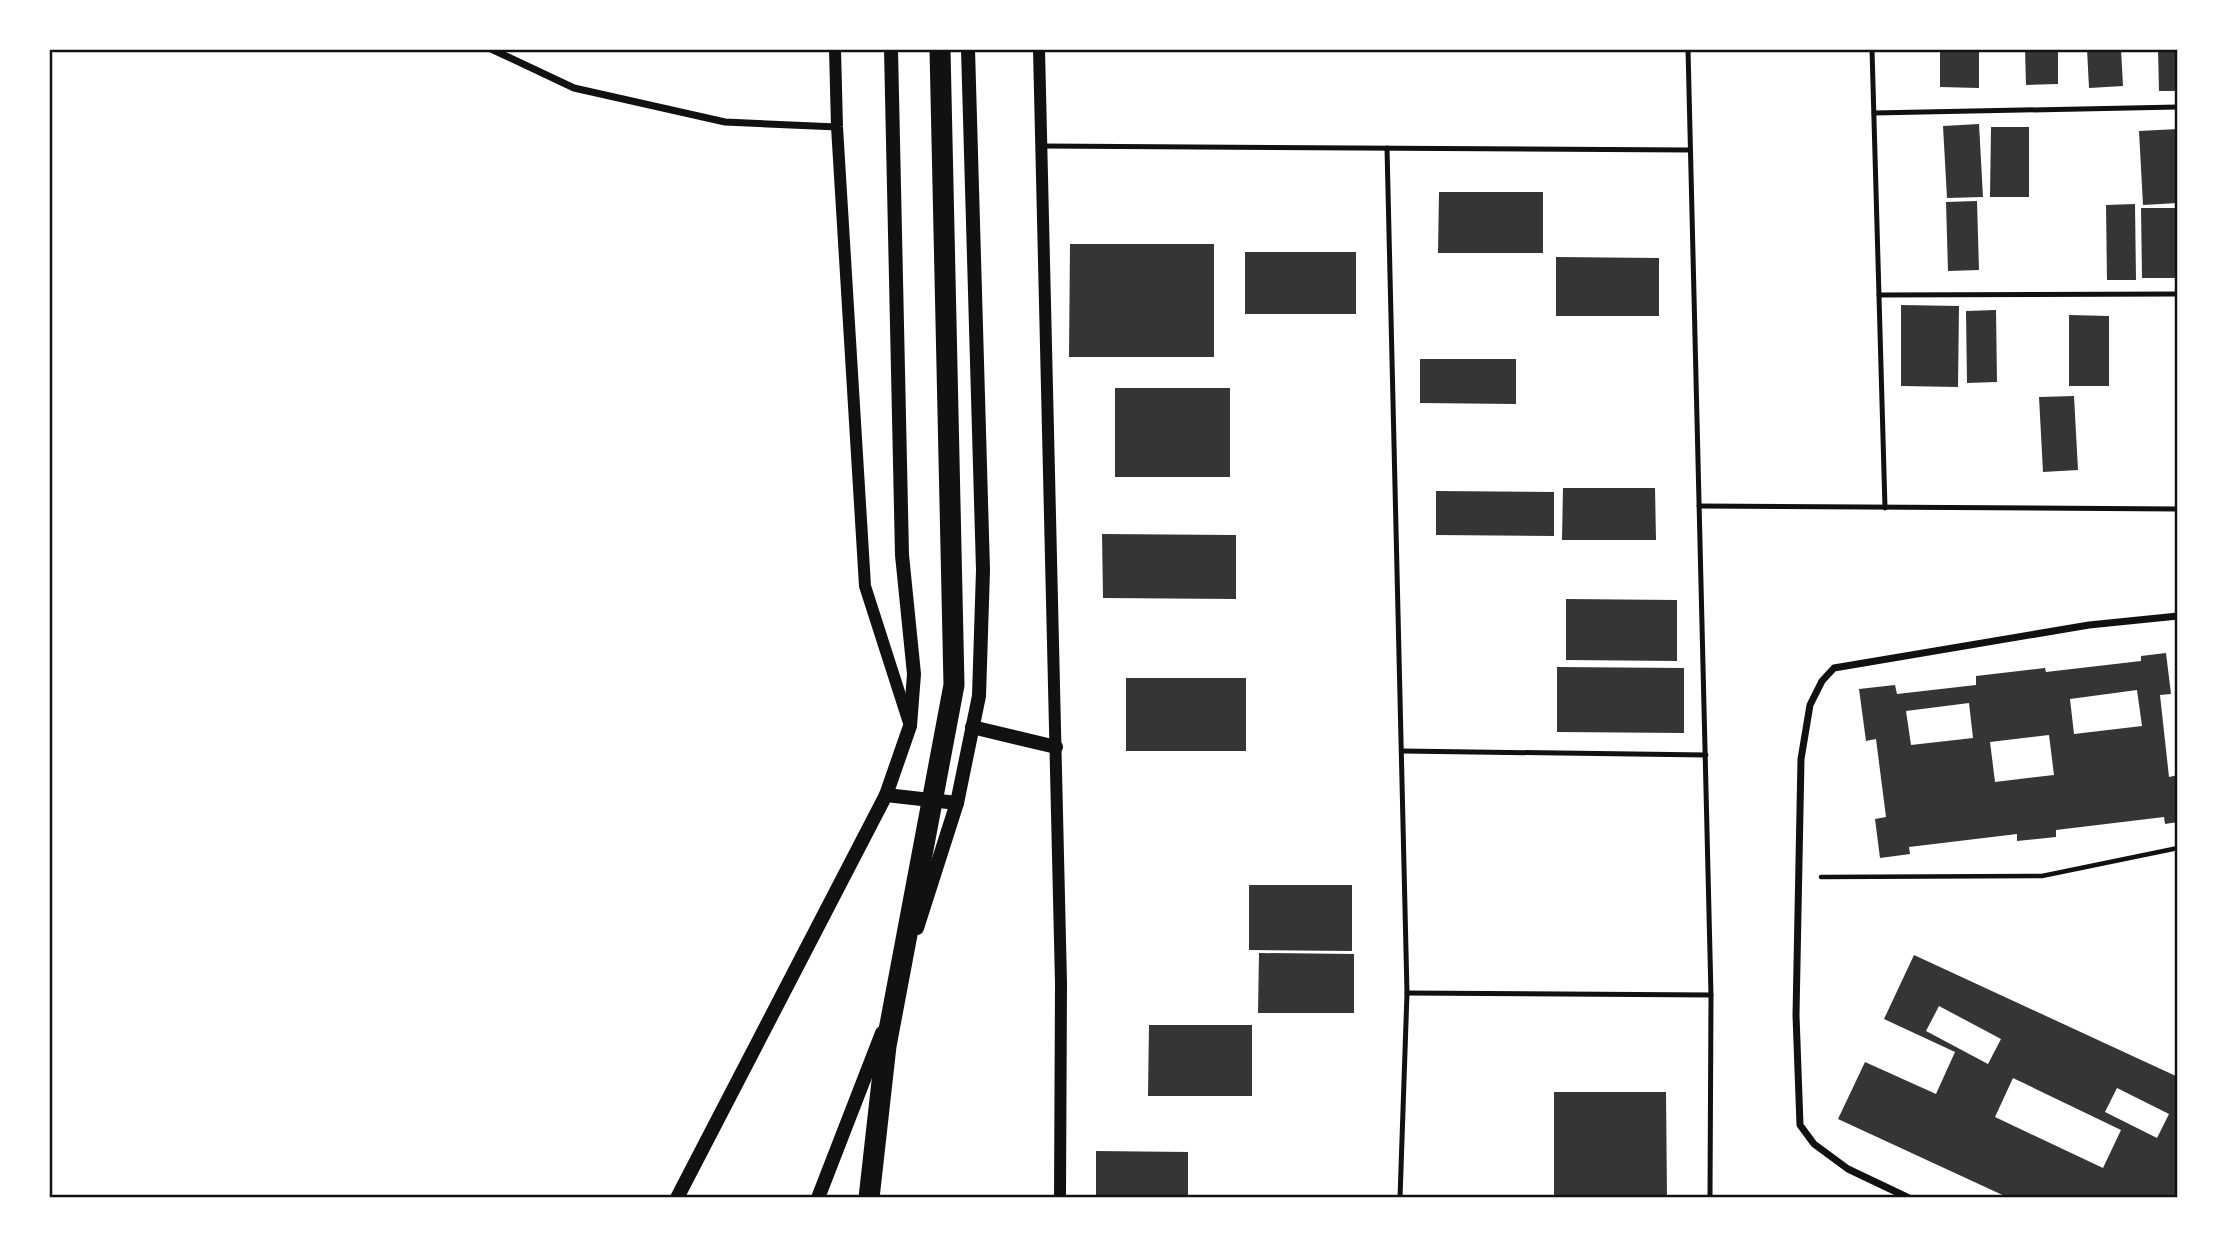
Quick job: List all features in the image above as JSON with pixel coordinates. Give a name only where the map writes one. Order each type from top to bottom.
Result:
[{"type":"highway","points":[[869,1198],[886,1045],[954,685],[940,49]]},
{"type":"main road","points":[[677,1198],[886,795],[910,726],[915,674],[902,555],[891,49]]},
{"type":"main road","points":[[818,1198],[887,1019],[957,803],[979,696],[983,570],[968,49]]},
{"type":"main road","points":[[972,727],[1056,747]]},
{"type":"main road","points":[[886,795],[957,803]]},
{"type":"street","points":[[491,49],[574,88],[712,120],[836,127]]},
{"type":"street","points":[[835,49],[836,127],[865,586],[910,726]]},
{"type":"street","points":[[1038,49],[1061,983],[1060,1198]]},
{"type":"street","points":[[1909,1198],[1848,1169],[1814,1143],[1800,1125],[1796,1015],[1801,760],[1807,717],[1822,681],[1834,668],[2089,625],[2178,616]]},
{"type":"lane","points":[[1688,49],[1712,995],[1710,1198]]},
{"type":"lane","points":[[1872,49],[1885,508]]},
{"type":"lane","points":[[1874,113],[2178,107]]},
{"type":"lane","points":[[1041,146],[1690,150]]},
{"type":"lane","points":[[1387,148],[1407,993],[1400,1198]]},
{"type":"lane","points":[[1879,295],[2178,293]]},
{"type":"lane","points":[[1699,506],[2178,509]]},
{"type":"lane","points":[[1402,751],[1706,755]]},
{"type":"lane","points":[[1407,993],[1712,995]]},
{"type":"path","points":[[1799,877],[2042,876],[2178,848]]},
{"type":"building","points":[[1940,49],[1979,49],[1979,88],[1940,87]]},
{"type":"building","points":[[2025,49],[2058,49],[2058,84],[2026,85]]},
{"type":"building","points":[[2087,49],[2121,49],[2123,86],[2089,88]]},
{"type":"building","points":[[2158,49],[2178,49],[2178,91],[2159,91]]},
{"type":"building","points":[[1979,124],[1983,197],[1947,198],[1943,126]]},
{"type":"building","points":[[1991,127],[2029,127],[2029,197],[1990,197]]},
{"type":"building","points":[[2178,129],[2178,203],[2143,205],[2139,131]]},
{"type":"building","points":[[1439,192],[1543,192],[1543,253],[1438,253]]},
{"type":"building","points":[[1977,201],[1979,270],[1948,271],[1946,202]]},
{"type":"building","points":[[2135,204],[2136,280],[2107,280],[2106,205]]},
{"type":"building","points":[[2141,208],[2178,208],[2178,278],[2142,278]]},
{"type":"building","points":[[1070,244],[1214,244],[1214,357],[1069,357]]},
{"type":"building","points":[[1245,252],[1356,252],[1356,314],[1245,314]]},
{"type":"building","points":[[1556,257],[1659,258],[1659,316],[1556,316]]},
{"type":"building","points":[[1901,305],[1959,306],[1958,387],[1901,386]]},
{"type":"building","points":[[1996,310],[1997,382],[1967,383],[1966,311]]},
{"type":"building","points":[[2069,315],[2109,316],[2109,386],[2069,386]]},
{"type":"building","points":[[1420,359],[1516,359],[1516,404],[1420,403]]},
{"type":"building","points":[[1115,388],[1230,388],[1230,477],[1115,477]]},
{"type":"building","points":[[2074,396],[2078,470],[2043,472],[2039,397]]},
{"type":"building","points":[[1563,488],[1655,488],[1656,540],[1562,540]]},
{"type":"building","points":[[1436,491],[1554,492],[1554,536],[1436,535]]},
{"type":"building","points":[[1102,534],[1236,535],[1236,599],[1103,598]]},
{"type":"building","points":[[1566,599],[1677,600],[1677,661],[1566,660]]},
{"type":"building","points":[[2166,653],[2171,694],[2160,695],[2169,777],[2178,775],[2178,822],[2165,824],[2164,817],[2056,830],[2056,837],[2017,841],[2017,834],[1909,847],[1910,854],[1880,858],[1875,819],[1886,817],[1876,739],[1866,741],[1859,689],[1895,685],[1897,694],[1976,685],[1976,676],[2045,668],[2046,672],[2141,661],[2141,656]],"holes":[[[2137,690],[2142,726],[2074,734],[2070,699]],[[1969,703],[1973,738],[1911,745],[1906,711]],[[2049,735],[2054,775],[1995,782],[1990,742]]]},
{"type":"building","points":[[1557,667],[1684,668],[1684,733],[1557,732]]},
{"type":"building","points":[[1126,678],[1246,678],[1246,751],[1126,751]]},
{"type":"building","points":[[1249,885],[1352,885],[1352,951],[1249,950]]},
{"type":"building","points":[[1259,953],[1354,954],[1354,1013],[1258,1013]]},
{"type":"building","points":[[1914,955],[2178,1077],[2178,1192],[2175,1198],[2009,1198],[1838,1119],[1865,1062],[1936,1094],[1955,1052],[1884,1019]],"holes":[[[1939,1006],[2001,1039],[1988,1064],[1926,1031]],[[2013,1078],[2121,1130],[2103,1168],[1995,1117]],[[2117,1088],[2169,1114],[2157,1138],[2105,1112]]]},
{"type":"building","points":[[1149,1025],[1252,1025],[1252,1096],[1148,1096]]},
{"type":"building","points":[[1554,1092],[1666,1092],[1667,1198],[1554,1198]]},
{"type":"building","points":[[1096,1151],[1188,1152],[1188,1198],[1096,1198]]}]
